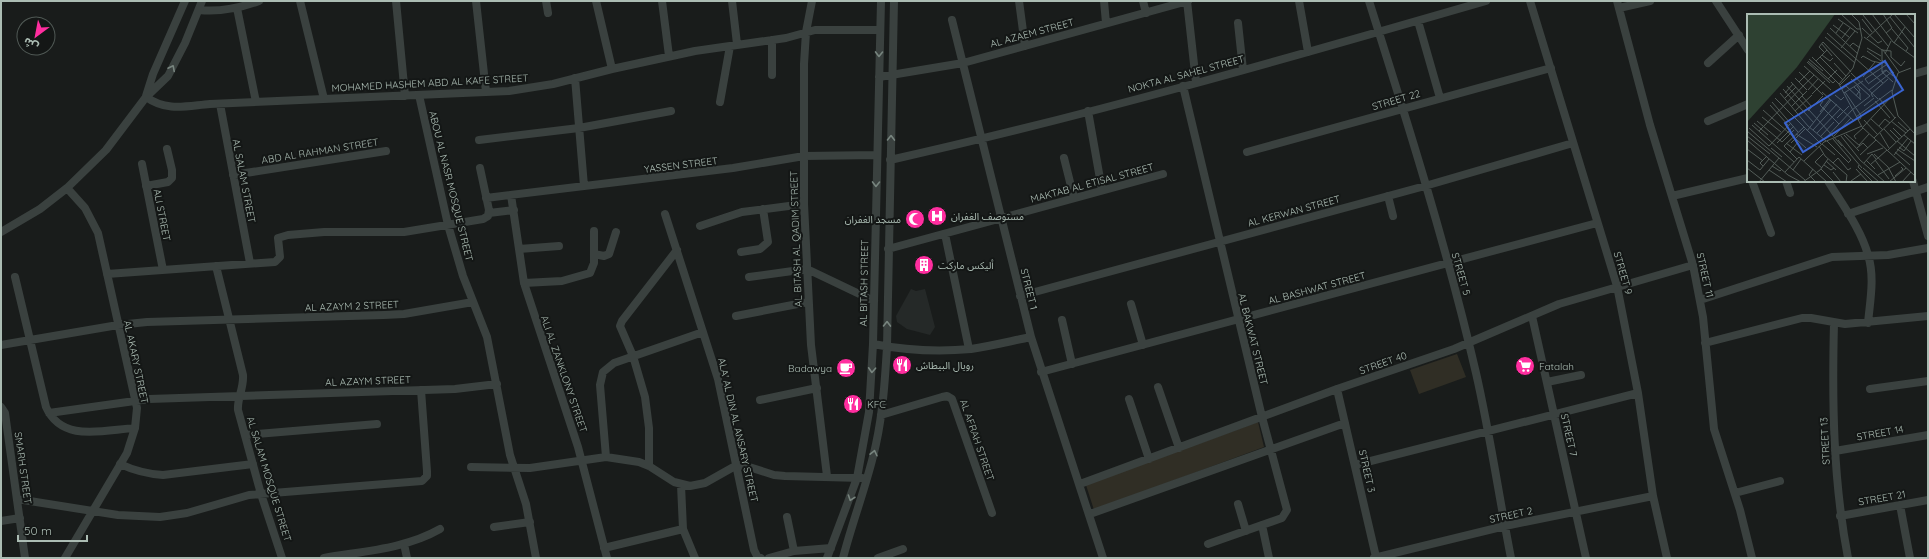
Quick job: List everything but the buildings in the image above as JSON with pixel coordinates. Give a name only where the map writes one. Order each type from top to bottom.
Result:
[{"type":"street","points":[[146,97],[153,74],[185,1]]},
{"type":"street","points":[[1,232],[40,209],[67,188],[106,150],[146,97],[168,76],[202,1]]},
{"type":"street","points":[[199,10],[237,8],[259,1]]},
{"type":"street","points":[[300,1],[324,99]]},
{"type":"street","points":[[396,1],[405,96]]},
{"type":"street","points":[[476,1],[486,92]]},
{"type":"street","points":[[546,1],[548,13]]},
{"type":"street","points":[[596,1],[612,69]]},
{"type":"street","points":[[662,1],[669,56]]},
{"type":"street","points":[[720,102],[734,45],[732,1]]},
{"type":"street","name":"AL BITASH STREET","points":[[826,558],[857,478],[869,412],[873,344],[881,1]]},
{"type":"street","points":[[843,558],[867,478],[881,415],[887,346],[894,1]]},
{"type":"street","points":[[1019,1],[1025,46]]},
{"type":"street","points":[[1104,1],[1106,23]]},
{"type":"street","points":[[1143,1],[1146,13]]},
{"type":"street","points":[[1187,1],[1196,82]]},
{"type":"street","name":"AL AZAEM STREET","points":[[879,77],[963,63],[1187,1]]},
{"type":"street","points":[[1299,1],[1308,52]]},
{"type":"street","name":"STREET 5","points":[[1369,1],[1448,263],[1469,344],[1488,431],[1511,558]]},
{"type":"street","name":"NOKTA AL SAHEL STREET","points":[[890,160],[981,140],[1308,52],[1486,1]]},
{"type":"street","name":"STREET 9","points":[[1530,1],[1617,286],[1638,393],[1653,496],[1667,558]]},
{"type":"street","points":[[1618,5],[1650,1]]},
{"type":"street","points":[[1716,1],[1747,46]]},
{"type":"street","name":"AL BITASH AL QADIM STREET","points":[[811,2],[806,32],[804,64],[804,204],[808,302],[827,476]]},
{"type":"street","name":"STREET 11","points":[[1618,5],[1644,106],[1693,265],[1700,300],[1714,429],[1735,493],[1752,558]]},
{"type":"street","points":[[237,8],[256,102]]},
{"type":"street","name":"STREET 1","points":[[952,20],[1031,337],[1041,372],[1104,558]]},
{"type":"street","points":[[1418,21],[1440,98]]},
{"type":"street","points":[[1238,24],[1242,70]]},
{"type":"street","name":"MOHAMED HASHEM ABD AL KAFE STREET","points":[[146,97],[158,104],[171,108],[256,102],[486,92],[531,88],[669,56],[786,38],[806,32],[824,29],[880,30]]},
{"type":"street","points":[[1708,63],[1739,35]]},
{"type":"street","points":[[772,40],[772,75]]},
{"type":"street","name":"STREET 22","points":[[1247,152],[1551,68]]},
{"type":"street","points":[[1915,74],[1928,70]]},
{"type":"street","points":[[575,78],[584,186]]},
{"type":"street","name":"AL BAKWAT STREET","points":[[1183,86],[1262,417],[1287,510],[1282,518],[1208,544]]},
{"type":"street","name":"ABOU AL NASR MOSQUE STREET","points":[[419,95],[448,225],[463,276],[487,337],[513,467],[524,495],[536,558]]},
{"type":"street","name":"AL SALAM STREET","points":[[220,104],[250,263]]},
{"type":"street","points":[[1708,121],[1747,104]]},
{"type":"street","points":[[478,140],[579,128],[671,111]]},
{"type":"street","points":[[1088,111],[1102,190]]},
{"type":"street","points":[[1915,132],[1928,127]]},
{"type":"street","name":"AL KERWAN STREET","points":[[1020,296],[1425,186],[1573,143]]},
{"type":"street","points":[[146,186],[168,182],[172,178],[172,170],[167,149]]},
{"type":"street","name":"ABD AL RAHMAN STREET","points":[[233,175],[386,151]]},
{"type":"street","name":"YASSEN STREET","points":[[486,198],[733,168],[804,156],[877,154]]},
{"type":"street","points":[[1064,158],[1074,198]]},
{"type":"street","name":"ALI STREET","points":[[142,164],[163,270]]},
{"type":"street","points":[[480,168],[489,213]]},
{"type":"street","name":"MAKTAB AL ETISAL STREET","points":[[888,249],[1163,174]]},
{"type":"street","points":[[1672,196],[1747,178]]},
{"type":"street","points":[[1752,182],[1771,233]]},
{"type":"street","points":[[1786,182],[1790,193]]},
{"type":"street","points":[[1829,182],[1848,214],[1869,255],[1872,275],[1868,323]]},
{"type":"street","points":[[1913,182],[1928,236]]},
{"type":"street","points":[[1848,214],[1928,187]]},
{"type":"street","name":"AL AKARY STREET","points":[[65,558],[127,453],[135,428],[136,400],[94,224],[85,208],[67,188]]},
{"type":"street","name":"ALI AL ZANKLONY STREET","points":[[511,195],[524,283],[582,459],[604,548],[608,558]]},
{"type":"street","points":[[1388,196],[1393,216]]},
{"type":"street","points":[[700,226],[728,216],[763,209],[804,204]]},
{"type":"street","points":[[741,252],[760,249],[768,242],[763,209]]},
{"type":"street","points":[[107,274],[277,261],[280,257],[278,240],[280,236],[353,231],[391,232],[483,219],[489,213],[514,210]]},
{"type":"street","name":"ALA' AL DIN AL ANSARY STREET","points":[[666,214],[718,379],[754,550],[757,556],[761,558]]},
{"type":"street","name":"AL BASHWAT STREET","points":[[1041,372],[1597,223]]},
{"type":"street","points":[[524,283],[550,282],[585,275],[593,268],[594,231]]},
{"type":"street","points":[[594,254],[604,256],[609,254],[616,232]]},
{"type":"street","points":[[945,234],[969,349]]},
{"type":"street","points":[[519,249],[559,246]]},
{"type":"street","points":[[1700,300],[1832,257],[1888,255],[1928,248]]},
{"type":"street","points":[[649,466],[647,407],[633,356],[621,331],[621,323],[677,250]]},
{"type":"street","name":"STREET 40","points":[[1080,484],[1262,417],[1469,344],[1559,304],[1693,265]]},
{"type":"street","name":"AL SALAM MOSQUE STREET","points":[[216,266],[243,375],[238,410],[261,494],[282,558]]},
{"type":"street","points":[[749,277],[807,269],[874,301]]},
{"type":"street","points":[[15,277],[49,413],[60,425],[78,431],[135,428]]},
{"type":"street","name":"AL AZAYM 2 STREET","points":[[1,345],[118,325],[230,319],[404,314],[473,302]]},
{"type":"street","points":[[736,316],[808,302]]},
{"type":"street","points":[[1131,304],[1143,344]]},
{"type":"street","name":"STREET 7","points":[[1532,316],[1586,558]]},
{"type":"street","points":[[1705,343],[1802,318],[1811,318],[1834,323],[1868,323],[1928,316]]},
{"type":"street","points":[[1062,320],[1072,364]]},
{"type":"street","name":"STREET 13","points":[[1834,323],[1832,388],[1835,451],[1840,516],[1848,558]]},
{"type":"street","points":[[606,457],[600,378],[608,366],[703,332]]},
{"type":"street","points":[[873,344],[938,350],[969,349],[1031,337]]},
{"type":"street","points":[[1547,382],[1581,375]]},
{"type":"street","points":[[1870,389],[1928,381]]},
{"type":"street","name":"AL AZAYM STREET","points":[[49,413],[136,400],[240,395],[455,389],[497,384]]},
{"type":"street","points":[[1158,387],[1179,448]]},
{"type":"street","points":[[760,400],[817,388]]},
{"type":"street","points":[[17,498],[132,517],[160,517],[187,513],[243,496],[422,481],[425,479],[427,471],[420,390]]},
{"type":"street","name":"STREET 3","points":[[1338,390],[1375,558]]},
{"type":"street","points":[[1355,465],[1638,393]]},
{"type":"street","name":"AL AFRAH STREET","points":[[881,415],[942,397],[947,396],[952,399],[992,513]]},
{"type":"street","points":[[1129,399],[1149,459]]},
{"type":"street","name":"SMARH STREET","points":[[1,407],[5,413],[5,442],[17,498],[25,558]]},
{"type":"street","points":[[1090,514],[1345,423]]},
{"type":"street","points":[[245,435],[377,424]]},
{"type":"street","name":"STREET 14","points":[[1835,451],[1928,435]]},
{"type":"street","points":[[471,467],[538,467],[582,459],[606,457],[639,462],[649,466],[681,485],[690,486],[705,483],[737,465],[746,466],[774,475],[867,478]]},
{"type":"street","points":[[120,464],[134,471],[163,475],[253,464]]},
{"type":"street","points":[[1735,493],[1780,481]]},
{"type":"street","points":[[681,485],[683,529],[695,558]]},
{"type":"street","name":"STREET 2","points":[[1375,558],[1505,526],[1653,496]]},
{"type":"street","name":"STREET 21","points":[[1840,516],[1928,500]]},
{"type":"street","points":[[1238,504],[1246,531]]},
{"type":"street","points":[[1900,505],[1910,558]]},
{"type":"street","points":[[787,517],[794,551]]},
{"type":"street","points":[[1,522],[20,518]]},
{"type":"street","points":[[494,527],[530,522]]},
{"type":"street","points":[[1262,525],[1269,558]]},
{"type":"street","points":[[604,548],[683,529]]},
{"type":"street","points":[[324,558],[404,544],[423,538],[440,530]]},
{"type":"street","points":[[404,544],[407,558]]},
{"type":"street","points":[[769,558],[794,551],[831,548]]},
{"type":"street","points":[[878,558],[903,549]]},
{"type":"street","points":[[1407,550],[1409,558]]},
{"type":"shaded area","points":[[911,289],[916,291],[925,289],[935,327],[930,335],[907,329],[897,322],[896,316]]},
{"type":"shaded area","points":[[1457,354],[1466,377],[1419,394],[1410,370]]},
{"type":"shaded area","points":[[1258,422],[1264,447],[1094,510],[1086,485]]},
{"type":"place","name":"مستوصف الغفران","points":[[937,216]]},
{"type":"place","name":"مسجد الغفران","points":[[915,219]]},
{"type":"place","name":"أليكس ماركت","points":[[924,265]]},
{"type":"place","name":"رويال البيطاش","points":[[902,365]]},
{"type":"place","name":"Fatalah","points":[[1525,366]]},
{"type":"place","name":"Badawya","points":[[846,368]]},
{"type":"place","name":"KFC","points":[[853,404]]}]
